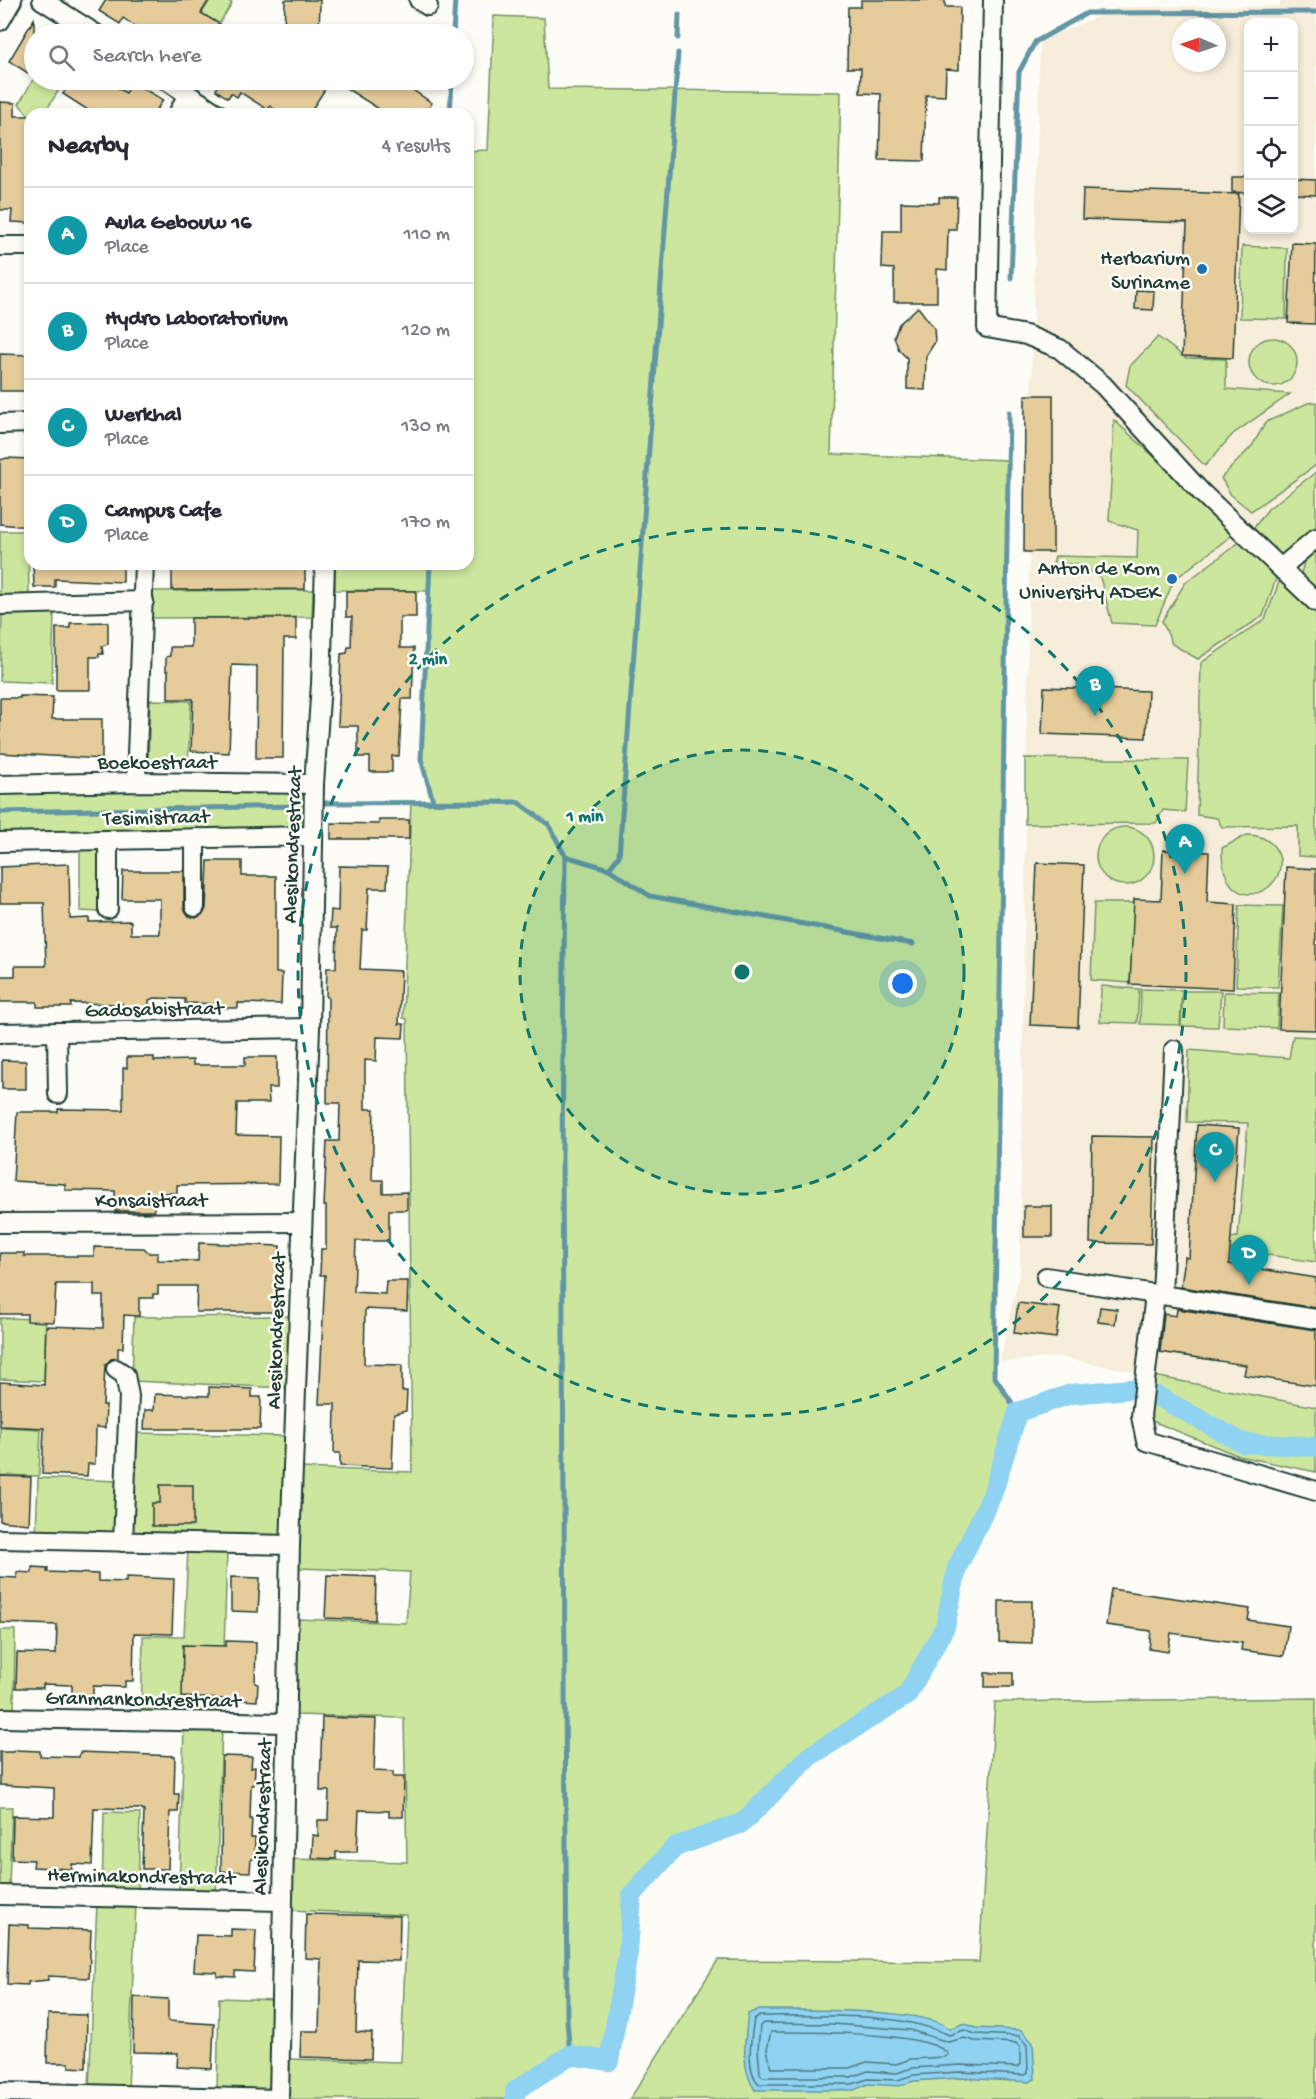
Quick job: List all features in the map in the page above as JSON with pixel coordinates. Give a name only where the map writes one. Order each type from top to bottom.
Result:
[{"type":"street","points":[[0,21],[12,0]]},
{"type":"street","points":[[42,0],[80,24]]},
{"type":"street","points":[[993,0],[987,328],[1026,335],[1060,349],[1103,385],[1201,492],[1316,602]]},
{"type":"street","points":[[182,90],[209,108]]},
{"type":"street","points":[[181,108],[188,94]]},
{"type":"street","points":[[0,246],[24,246]]},
{"type":"street","points":[[0,424],[24,423]]},
{"type":"street","points":[[1282,567],[1316,537]]},
{"type":"street","points":[[136,782],[144,570]]},
{"type":"street","name":"Alesikondrestraat","points":[[279,2099],[282,2007],[281,1901],[290,1545],[310,1028],[312,836],[325,570]]},
{"type":"street","points":[[0,605],[144,601]]},
{"type":"street","name":"Boekoestraat","points":[[0,785],[136,782],[314,784]]},
{"type":"street","name":"Tesimistraat","points":[[0,842],[312,836]]},
{"type":"street","points":[[195,838],[195,907]]},
{"type":"street","points":[[108,840],[108,909]]},
{"type":"street","name":"Gadosabistraat","points":[[0,1033],[310,1028]]},
{"type":"street","points":[[57,1032],[58,1094]]},
{"type":"street","points":[[1174,1050],[1159,1294],[1141,1416],[1146,1441],[1316,1491]]},
{"type":"street","name":"Konsaistraat","points":[[0,1223],[302,1222]]},
{"type":"street","points":[[1046,1277],[1316,1319]]},
{"type":"street","points":[[116,1369],[125,1375],[129,1396],[123,1542]]},
{"type":"street","points":[[0,1539],[290,1545]]},
{"type":"street","name":"Granmankondrestraat","points":[[0,1718],[286,1723]]},
{"type":"street","name":"Herminakondrestraat","points":[[0,1895],[281,1901]]},
{"type":"street","points":[[0,2092],[106,2097],[279,2099]]},
{"type":"shaded area","name":"Anton de Kom University ADEK","points":[[1280,0],[1316,0],[1316,1407],[1059,1357],[1000,1362],[1020,1270],[1031,400],[1040,41],[1120,7],[1280,6]]},
{"type":"green space","points":[[210,0],[227,0],[232,3],[219,24],[195,24]]},
{"type":"green space","points":[[494,16],[544,18],[548,89],[841,92],[831,454],[1008,460],[994,1376],[1018,1412],[992,1495],[957,1568],[945,1627],[907,1695],[810,1756],[742,1823],[675,1847],[632,1895],[628,1953],[609,2061],[570,2055],[515,2090],[515,2099],[286,2099],[287,2059],[401,2062],[407,1915],[289,1910],[290,1859],[407,1862],[404,1718],[296,1715],[297,1619],[406,1623],[410,1572],[298,1568],[300,1468],[412,1472],[407,1019],[403,1018],[411,801],[432,800],[421,759],[429,591],[335,590],[335,570],[474,570],[474,151],[488,150]]},
{"type":"green space","points":[[27,90],[59,90],[48,108],[24,108],[24,110],[19,104]]},
{"type":"green space","points":[[1242,246],[1287,248],[1286,319],[1240,318]]},
{"type":"green space","points":[[1158,337],[1186,358],[1226,359],[1226,389],[1290,394],[1233,434],[1205,466],[1126,385],[1130,366]]},
{"type":"green space","points":[[1268,338],[1278,338],[1290,345],[1297,357],[1297,367],[1290,379],[1278,386],[1268,386],[1253,375],[1249,367],[1249,357],[1260,342]]},
{"type":"green space","points":[[1316,402],[1316,465],[1251,511],[1231,495],[1221,478],[1252,446],[1266,422],[1308,403]]},
{"type":"green space","points":[[1114,420],[1236,532],[1174,580],[1155,625],[1112,623],[1100,577],[1079,564],[1053,564],[1055,556],[1137,558],[1138,530],[1109,521]]},
{"type":"green space","points":[[1316,472],[1316,535],[1282,562],[1250,533],[1268,509]]},
{"type":"green space","points":[[0,531],[24,531],[24,570],[29,570],[29,596],[0,596]]},
{"type":"green space","points":[[1245,538],[1279,570],[1263,616],[1198,659],[1172,644],[1162,621],[1185,583]]},
{"type":"green space","points":[[1316,546],[1316,594],[1300,577],[1305,558]]},
{"type":"green space","points":[[1283,572],[1316,606],[1316,857],[1298,856],[1298,826],[1222,827],[1217,818],[1197,815],[1201,663],[1265,619]]},
{"type":"green space","points":[[313,590],[312,617],[152,618],[153,591]]},
{"type":"green space","points":[[2,612],[54,612],[52,683],[0,681]]},
{"type":"green space","points":[[150,700],[191,701],[188,766],[148,764]]},
{"type":"green space","points":[[1025,758],[1188,760],[1185,812],[1163,810],[1156,823],[1025,824]]},
{"type":"green space","points":[[299,790],[307,812],[304,825],[294,830],[0,836],[0,791]]},
{"type":"green space","points":[[1119,827],[1131,827],[1146,835],[1154,850],[1154,862],[1146,877],[1131,885],[1119,885],[1104,877],[1096,862],[1096,850],[1104,835]]},
{"type":"green space","points":[[1247,835],[1266,839],[1275,848],[1280,862],[1278,876],[1258,893],[1245,893],[1234,887],[1225,873],[1222,848]]},
{"type":"green space","points":[[80,846],[102,846],[101,912],[80,911]]},
{"type":"green space","points":[[1094,903],[1135,903],[1130,983],[1091,980]]},
{"type":"green space","points":[[1239,905],[1283,906],[1278,987],[1236,986]]},
{"type":"green space","points":[[1101,986],[1139,989],[1137,1023],[1100,1022]]},
{"type":"green space","points":[[1141,989],[1182,990],[1180,1025],[1140,1024]]},
{"type":"green space","points":[[1183,991],[1221,991],[1218,1027],[1181,1026]]},
{"type":"green space","points":[[1224,992],[1279,993],[1277,1028],[1223,1026]]},
{"type":"green space","points":[[1293,1036],[1316,1037],[1316,1262],[1199,1245],[1194,1241],[1238,1237],[1248,1123],[1187,1122],[1189,1050],[1289,1058]]},
{"type":"green space","points":[[292,1316],[289,1388],[132,1381],[134,1317]]},
{"type":"green space","points":[[0,1318],[46,1319],[44,1381],[0,1379]]},
{"type":"green space","points":[[1154,1376],[1316,1407],[1316,1472],[1239,1456],[1147,1419]]},
{"type":"green space","points":[[0,1427],[41,1429],[39,1476],[0,1475]]},
{"type":"green space","points":[[132,1433],[287,1436],[282,1531],[275,1539],[131,1533]]},
{"type":"green space","points":[[38,1478],[119,1481],[115,1535],[36,1536]]},
{"type":"green space","points":[[188,1549],[227,1550],[222,1717],[141,1715],[143,1636],[184,1636]]},
{"type":"green space","points":[[0,1630],[15,1630],[14,1714],[0,1713]]},
{"type":"green space","points":[[1316,1698],[1316,2099],[630,2099],[718,1960],[979,1962],[995,1702]]},
{"type":"green space","points":[[184,1727],[222,1728],[216,1895],[179,1894]]},
{"type":"green space","points":[[0,1807],[12,1807],[9,1887],[0,1887]]},
{"type":"green space","points":[[104,1812],[140,1813],[138,1893],[102,1892]]},
{"type":"green space","points":[[97,1903],[136,1904],[128,2090],[89,2088]]},
{"type":"green space","points":[[219,1998],[276,2000],[272,2085],[267,2089],[246,2093],[217,2092]]},
{"type":"water","points":[[757,2010],[888,2013],[936,2022],[950,2029],[964,2023],[976,2028],[1021,2030],[1033,2043],[1035,2079],[1029,2082],[960,2078],[914,2081],[899,2086],[868,2084],[854,2090],[755,2090],[745,2063],[745,2043],[748,2014]]},
{"type":"building","points":[[106,0],[209,0],[201,13],[219,24],[132,24],[123,18],[120,24],[99,11]]},
{"type":"building","points":[[285,0],[320,0],[319,24],[284,24]]},
{"type":"building","points":[[861,0],[945,0],[945,7],[960,7],[959,70],[946,69],[945,96],[926,95],[924,161],[879,160],[881,94],[860,93],[861,68],[847,68],[848,7],[861,7]]},
{"type":"building","points":[[24,36],[24,71],[9,61]]},
{"type":"building","points":[[65,90],[121,90],[126,93],[128,90],[146,90],[163,100],[158,108],[85,108],[63,94]]},
{"type":"building","points":[[216,90],[325,90],[313,108],[273,108],[270,106],[265,108],[240,92],[237,97],[231,93],[228,98]]},
{"type":"building","points":[[349,90],[413,90],[432,103],[429,108],[377,108]]},
{"type":"building","points":[[0,102],[15,103],[15,116],[24,116],[24,223],[11,222],[12,210],[0,210]]},
{"type":"building","points":[[1232,177],[1244,177],[1244,193],[1232,192]]},
{"type":"building","points":[[1298,179],[1316,180],[1316,195],[1298,194]]},
{"type":"building","points":[[1083,189],[1239,194],[1233,358],[1182,356],[1187,223],[1082,219]]},
{"type":"building","points":[[939,197],[957,197],[956,229],[948,229],[947,270],[937,269],[937,302],[894,302],[894,269],[882,268],[883,231],[901,231],[901,202],[939,203]]},
{"type":"building","points":[[1292,243],[1316,244],[1315,324],[1288,323]]},
{"type":"building","points":[[1136,290],[1154,291],[1153,310],[1135,309]]},
{"type":"building","points":[[918,307],[934,328],[935,342],[926,356],[925,390],[907,389],[907,358],[899,350],[894,337],[899,324]]},
{"type":"building","points":[[0,354],[24,355],[24,391],[0,391]]},
{"type":"building","points":[[1025,395],[1053,395],[1053,552],[1024,552]]},
{"type":"building","points":[[24,459],[24,527],[0,524],[0,460]]},
{"type":"building","points":[[33,570],[123,570],[123,582],[55,579],[55,587],[34,587]]},
{"type":"building","points":[[172,570],[305,570],[305,589],[172,590]]},
{"type":"building","points":[[346,591],[416,591],[416,617],[400,617],[400,648],[414,648],[412,699],[402,699],[399,756],[392,756],[392,772],[370,772],[370,757],[358,757],[358,726],[338,726],[341,654],[347,653],[348,647],[351,647],[352,617],[346,617]]},
{"type":"building","points":[[191,618],[296,618],[296,639],[284,639],[283,758],[256,758],[257,666],[232,665],[229,753],[191,751],[193,699],[168,699],[166,657],[170,656],[170,647],[191,647]]},
{"type":"building","points":[[108,622],[108,644],[102,646],[103,654],[99,654],[99,657],[90,657],[90,690],[56,690],[56,628],[70,628],[70,623]]},
{"type":"building","points":[[1044,687],[1148,691],[1146,738],[1042,734]]},
{"type":"building","points":[[20,696],[53,697],[52,719],[102,719],[102,759],[0,753],[0,698],[20,698]]},
{"type":"building","points":[[379,820],[409,820],[409,839],[331,839],[331,823],[379,824]]},
{"type":"building","points":[[1163,850],[1209,852],[1207,902],[1236,904],[1233,989],[1130,984],[1134,899],[1161,900]]},
{"type":"building","points":[[208,861],[242,861],[242,876],[276,876],[276,973],[282,973],[281,1004],[238,1003],[238,1008],[219,1008],[219,1004],[185,1003],[185,999],[154,998],[149,1000],[149,1012],[123,1011],[123,1004],[71,1003],[71,1007],[37,1007],[37,1002],[0,1002],[0,976],[15,976],[15,966],[46,966],[44,903],[0,903],[0,867],[69,864],[70,919],[89,918],[89,922],[131,921],[131,934],[160,934],[160,899],[122,899],[123,871],[184,871],[184,908],[189,916],[196,918],[204,913],[206,908]]},
{"type":"building","points":[[1037,863],[1084,865],[1078,1027],[1030,1025]]},
{"type":"building","points":[[339,866],[388,867],[387,888],[369,888],[367,930],[362,930],[360,969],[401,971],[399,1024],[404,1024],[403,1038],[377,1037],[376,1061],[365,1060],[365,1109],[374,1109],[372,1180],[383,1180],[383,1193],[407,1192],[407,1210],[389,1210],[389,1241],[356,1241],[354,1292],[385,1294],[386,1281],[408,1281],[407,1311],[365,1309],[364,1364],[402,1365],[402,1391],[407,1391],[406,1411],[394,1414],[392,1468],[340,1466],[340,1453],[334,1453],[335,1404],[319,1404],[325,1275],[320,1275],[321,1249],[326,1249],[326,1206],[324,1206],[327,1141],[339,1141],[340,1103],[327,1103],[328,997],[326,997],[327,968],[336,968],[337,928],[330,928],[331,910],[338,911]]},
{"type":"building","points":[[1286,867],[1316,869],[1316,1030],[1279,1029]]},
{"type":"building","points":[[127,1057],[154,1057],[154,1061],[193,1060],[193,1065],[245,1065],[245,1057],[277,1057],[277,1088],[268,1088],[269,1103],[237,1103],[236,1135],[279,1136],[278,1184],[177,1185],[177,1193],[154,1193],[154,1211],[115,1211],[115,1191],[65,1190],[65,1184],[13,1181],[17,1112],[58,1112],[58,1109],[123,1110],[123,1068],[127,1068]]},
{"type":"building","points":[[2,1060],[26,1061],[26,1089],[2,1089]]},
{"type":"building","points":[[1197,1125],[1239,1128],[1229,1264],[1316,1278],[1316,1308],[1181,1287],[1185,1257],[1189,1258]]},
{"type":"building","points":[[1092,1136],[1154,1137],[1151,1244],[1090,1243]]},
{"type":"building","points":[[1024,1206],[1052,1206],[1052,1237],[1024,1237]]},
{"type":"building","points":[[199,1243],[280,1246],[278,1312],[196,1312],[197,1286],[158,1286],[158,1294],[153,1294],[153,1298],[139,1298],[139,1316],[124,1315],[123,1348],[118,1348],[118,1358],[111,1359],[105,1365],[103,1405],[106,1405],[105,1428],[96,1427],[95,1464],[88,1464],[87,1476],[42,1474],[44,1428],[0,1426],[0,1382],[44,1385],[46,1326],[103,1328],[103,1296],[94,1296],[94,1284],[56,1284],[54,1322],[27,1321],[27,1314],[0,1314],[0,1253],[24,1253],[24,1256],[94,1256],[94,1247],[144,1248],[149,1253],[158,1253],[158,1260],[198,1261]]},
{"type":"building","points":[[1018,1303],[1060,1308],[1056,1338],[1014,1333]]},
{"type":"building","points":[[1100,1307],[1117,1309],[1115,1324],[1098,1322]]},
{"type":"building","points":[[1177,1309],[1316,1330],[1316,1386],[1244,1375],[1246,1365],[1160,1352],[1164,1314],[1176,1316]]},
{"type":"building","points":[[209,1387],[252,1389],[252,1397],[261,1397],[260,1429],[144,1429],[145,1410],[154,1410],[155,1394],[209,1396]]},
{"type":"building","points":[[0,1476],[31,1477],[29,1524],[0,1521]]},
{"type":"building","points":[[160,1485],[193,1485],[193,1526],[152,1526],[152,1503],[160,1503]]},
{"type":"building","points":[[32,1567],[48,1568],[47,1572],[98,1574],[98,1581],[126,1582],[126,1577],[174,1579],[172,1634],[134,1633],[133,1681],[125,1681],[125,1687],[93,1686],[93,1695],[72,1695],[72,1685],[43,1684],[43,1688],[16,1688],[17,1653],[56,1654],[57,1625],[0,1623],[0,1577],[17,1578],[17,1572],[32,1573]]},
{"type":"building","points":[[327,1575],[376,1577],[375,1620],[325,1618]]},
{"type":"building","points":[[231,1577],[260,1578],[258,1612],[231,1611]]},
{"type":"building","points":[[1111,1589],[1250,1609],[1248,1620],[1288,1626],[1284,1656],[1241,1650],[1242,1643],[1171,1633],[1168,1652],[1149,1649],[1151,1631],[1106,1625]]},
{"type":"building","points":[[999,1601],[1032,1601],[1032,1643],[999,1642]]},
{"type":"building","points":[[226,1641],[256,1642],[257,1701],[182,1697],[183,1645],[226,1646]]},
{"type":"building","points":[[985,1673],[1013,1673],[1013,1687],[985,1687]]},
{"type":"building","points":[[322,1717],[376,1719],[374,1771],[393,1772],[393,1777],[404,1777],[403,1817],[389,1817],[389,1811],[359,1810],[357,1852],[336,1852],[336,1859],[312,1858],[313,1835],[318,1836],[318,1820],[328,1820],[329,1791],[320,1791]]},
{"type":"building","points":[[14,1750],[40,1751],[40,1756],[79,1757],[80,1752],[175,1756],[174,1794],[179,1794],[178,1812],[170,1812],[168,1869],[142,1869],[144,1811],[140,1809],[94,1808],[92,1865],[72,1864],[72,1869],[33,1867],[34,1860],[12,1859],[13,1816],[54,1817],[54,1788],[0,1785],[0,1752],[14,1752]]},
{"type":"building","points":[[222,1756],[252,1757],[251,1768],[255,1767],[254,1785],[251,1785],[250,1819],[252,1819],[251,1838],[255,1838],[254,1859],[251,1859],[250,1872],[221,1871]]},
{"type":"building","points":[[306,1914],[400,1916],[399,1961],[358,1960],[356,2032],[372,2033],[371,2059],[300,2057],[301,2031],[319,2031],[321,1959],[305,1958]]},
{"type":"building","points":[[9,1924],[29,1925],[29,1928],[91,1930],[89,1978],[48,1976],[48,1980],[28,1982],[28,1985],[7,1984]]},
{"type":"building","points":[[231,1929],[256,1930],[254,1972],[235,1971],[235,1977],[217,1976],[217,1972],[194,1971],[196,1935],[231,1936]]},
{"type":"building","points":[[134,1997],[168,1999],[168,2021],[214,2024],[212,2069],[177,2067],[178,2053],[133,2052]]},
{"type":"building","points":[[48,2014],[87,2015],[86,2068],[69,2067],[69,2063],[47,2063]]},
{"type":"waterway","points":[[454,24],[455,0]]},
{"type":"waterway","points":[[1011,278],[1019,72],[1035,42],[1087,13],[1316,12]]},
{"type":"waterway","points":[[678,38],[679,15]]},
{"type":"waterway","points":[[565,856],[609,869],[619,856],[678,53]]},
{"type":"waterway","points":[[450,108],[451,90]]},
{"type":"waterway","points":[[1009,412],[994,1376],[1018,1412]]},
{"type":"waterway","points":[[430,570],[421,759],[433,801]]},
{"type":"waterway","points":[[324,803],[518,802],[549,825],[565,856],[562,1156],[567,2020],[570,2055]]},
{"type":"waterway","points":[[0,812],[297,806]]},
{"type":"waterway","points":[[609,869],[650,896],[913,944]]},
{"type":"waterway","points":[[515,2099],[515,2091],[570,2055],[609,2061],[628,1953],[632,1895],[675,1847],[742,1823],[810,1756],[907,1695],[945,1627],[957,1568],[992,1495],[1018,1412],[1071,1394],[1130,1389]]},
{"type":"waterway","points":[[1157,1396],[1243,1443],[1316,1447]]},
{"type":"place","name":"Herbarium Suriname","points":[[1202,269]]},
{"type":"place","name":"Anton de Kom University ADEK","points":[[1172,579]]},
{"type":"place","name":"Hydro Laboratorium","points":[[1095,716]]},
{"type":"place","name":"Aula Gebouw 16","points":[[1185,874]]},
{"type":"place","name":"Werkhal","points":[[1215,1182]]},
{"type":"place","name":"Campus Cafe","points":[[1249,1285]]}]
